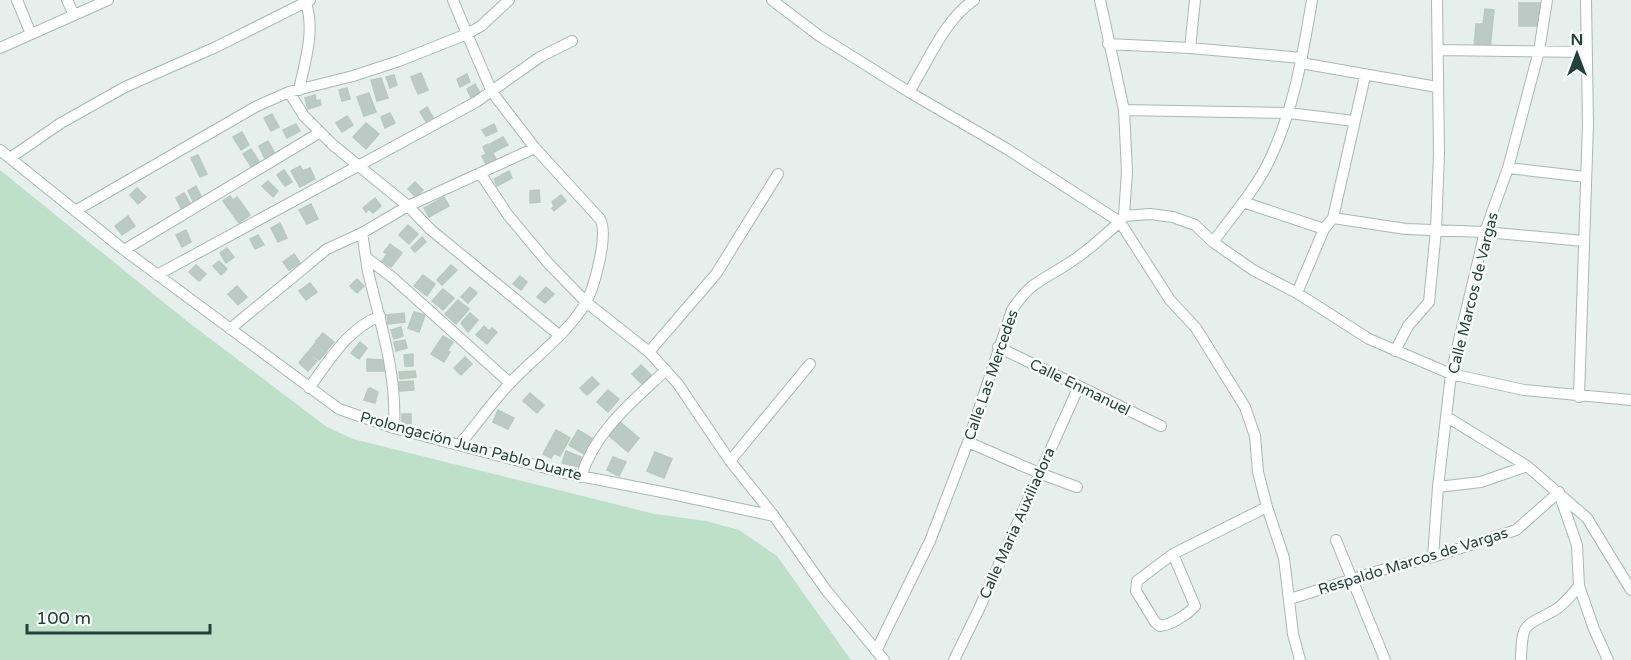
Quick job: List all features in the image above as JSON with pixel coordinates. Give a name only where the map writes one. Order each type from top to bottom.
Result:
[{"type":"street","points":[[16,0],[32,34]]},
{"type":"street","points":[[67,0],[74,15]]},
{"type":"street","points":[[0,48],[108,0]]},
{"type":"street","points":[[453,0],[492,92],[535,148],[603,224],[604,242],[586,302],[560,335],[510,383],[459,445]]},
{"type":"street","points":[[75,211],[257,106],[294,91],[399,61],[467,34],[481,26],[509,0]]},
{"type":"street","points":[[772,0],[818,35],[909,93],[1122,219],[1170,300],[1196,328],[1245,407],[1255,436],[1258,472],[1267,507],[1284,558],[1293,634],[1300,660]]},
{"type":"street","points":[[909,93],[942,37],[962,9],[974,0]]},
{"type":"street","points":[[1100,0],[1124,110],[1127,172],[1122,219]]},
{"type":"street","points":[[1190,48],[1195,0]]},
{"type":"street","points":[[1213,242],[1243,202],[1269,161],[1289,113],[1302,61],[1312,0]]},
{"type":"street","points":[[1395,351],[1408,326],[1429,302],[1436,230],[1439,154],[1437,0]]},
{"type":"street","name":"Calle Marcos de Vargas","points":[[1433,556],[1438,487],[1451,374],[1485,232],[1508,168],[1539,51],[1547,0]]},
{"type":"street","points":[[1580,397],[1588,124],[1586,0]]},
{"type":"street","points":[[10,158],[61,123],[124,87],[216,46],[307,1],[310,22],[308,47],[294,91],[304,116],[319,133],[408,206],[431,230],[560,335]]},
{"type":"street","points":[[157,274],[476,102],[540,57],[572,41]]},
{"type":"street","points":[[1108,44],[1190,48],[1302,61],[1365,76],[1437,87]]},
{"type":"street","points":[[1439,50],[1587,52]]},
{"type":"street","points":[[1297,293],[1324,229],[1333,218],[1365,76]]},
{"type":"street","points":[[1124,110],[1289,113],[1354,121]]},
{"type":"street","points":[[124,250],[319,133]]},
{"type":"street","points":[[230,329],[327,249],[362,233],[408,206],[535,148]]},
{"type":"street","name":"Prolongación Juan Pablo Duarte","points":[[0,150],[124,250],[339,409],[394,428],[581,477],[774,516]]},
{"type":"street","points":[[1508,168],[1586,177]]},
{"type":"street","points":[[480,173],[514,223],[548,263],[586,302],[649,352],[678,384],[730,461],[774,516],[826,590],[880,656]]},
{"type":"street","points":[[649,352],[716,273],[778,174]]},
{"type":"street","points":[[1243,202],[1324,229]]},
{"type":"street","points":[[1122,219],[1150,214],[1173,217],[1194,225],[1213,242],[1253,270],[1297,293],[1369,339],[1451,374],[1524,390],[1631,400]]},
{"type":"street","points":[[1333,218],[1406,229],[1485,232],[1584,241]]},
{"type":"street","name":"Calle Las Mercedes","points":[[880,656],[930,541],[968,442],[1012,310],[1023,293],[1036,282],[1070,263],[1122,219]]},
{"type":"street","points":[[362,233],[393,390],[394,428]]},
{"type":"street","points":[[367,258],[393,278],[510,383]]},
{"type":"street","points":[[309,388],[338,347],[358,328],[380,316]]},
{"type":"street","name":"Calle Enmanuel","points":[[998,347],[1161,426]]},
{"type":"street","points":[[730,461],[810,364]]},
{"type":"street","points":[[581,477],[590,452],[599,436],[666,370]]},
{"type":"street","name":"Calle Maria Auxiliadora","points":[[954,660],[1079,386]]},
{"type":"street","points":[[1447,417],[1527,466],[1587,518],[1631,590]]},
{"type":"street","points":[[968,442],[1039,473],[1077,486]]},
{"type":"street","points":[[1438,487],[1481,482],[1527,466]]},
{"type":"street","points":[[1559,492],[1577,545],[1579,586],[1608,660]]},
{"type":"street","name":"Respaldo Marcos de Vargas","points":[[1290,599],[1515,530],[1559,492]]},
{"type":"street","points":[[1173,554],[1195,606],[1191,611],[1165,626],[1160,626],[1155,622],[1136,591],[1137,581],[1173,554],[1267,507]]},
{"type":"street","points":[[1335,540],[1385,660]]},
{"type":"street","points":[[1521,660],[1522,635],[1527,625],[1563,604],[1579,586]]},
{"type":"green space","points":[[0,170],[188,322],[327,427],[353,439],[655,514],[706,521],[739,530],[777,556],[851,660],[0,660]]},
{"type":"building","points":[[1519,3],[1541,3],[1541,26],[1519,26]]},
{"type":"building","points":[[1485,9],[1494,10],[1490,49],[1474,47],[1476,24],[1483,24]]},
{"type":"building","points":[[421,73],[428,90],[418,94],[411,77]]},
{"type":"building","points":[[467,74],[470,82],[460,87],[457,79]]},
{"type":"building","points":[[394,75],[397,85],[390,88],[386,77]]},
{"type":"building","points":[[381,78],[388,98],[377,101],[371,80]]},
{"type":"building","points":[[475,84],[480,93],[471,98],[467,89]]},
{"type":"building","points":[[347,88],[350,99],[342,101],[339,90]]},
{"type":"building","points":[[369,93],[376,112],[364,116],[357,97]]},
{"type":"building","points":[[315,95],[316,101],[320,100],[321,105],[308,109],[305,98]]},
{"type":"building","points":[[427,107],[434,119],[427,123],[420,112]]},
{"type":"building","points":[[390,113],[395,123],[385,128],[381,117]]},
{"type":"building","points":[[272,114],[279,127],[271,131],[264,118]]},
{"type":"building","points":[[347,116],[353,125],[342,132],[336,123]]},
{"type":"building","points":[[366,123],[379,134],[366,149],[353,137]]},
{"type":"building","points":[[296,124],[300,131],[287,138],[283,130]]},
{"type":"building","points":[[494,124],[497,131],[486,136],[482,130]]},
{"type":"building","points":[[242,132],[249,145],[241,150],[233,137]]},
{"type":"building","points":[[503,137],[508,145],[494,152],[490,144]]},
{"type":"building","points":[[268,141],[275,154],[265,159],[259,146]]},
{"type":"building","points":[[488,144],[497,161],[487,166],[482,156],[486,154],[483,147]]},
{"type":"building","points":[[251,149],[260,163],[252,168],[243,154]]},
{"type":"building","points":[[198,155],[207,174],[200,177],[191,158]]},
{"type":"building","points":[[300,166],[303,171],[310,168],[315,179],[300,187],[291,171]]},
{"type":"building","points":[[284,170],[292,182],[285,186],[277,175]]},
{"type":"building","points":[[509,171],[512,178],[497,186],[494,179]]},
{"type":"building","points":[[268,181],[278,191],[273,197],[262,186]]},
{"type":"building","points":[[415,182],[423,190],[416,197],[408,189]]},
{"type":"building","points":[[196,186],[201,196],[193,201],[188,191]]},
{"type":"building","points":[[137,188],[146,197],[138,204],[130,195]]},
{"type":"building","points":[[539,190],[540,202],[530,203],[530,191]]},
{"type":"building","points":[[184,193],[191,205],[182,210],[176,198]]},
{"type":"building","points":[[561,195],[566,201],[554,211],[552,202]]},
{"type":"building","points":[[230,196],[233,200],[237,197],[250,215],[239,223],[223,201]]},
{"type":"building","points":[[444,197],[449,206],[429,217],[424,208]]},
{"type":"building","points":[[375,198],[381,206],[373,213],[369,209],[366,212],[363,208]]},
{"type":"building","points":[[311,204],[318,219],[307,224],[299,210]]},
{"type":"building","points":[[128,216],[135,226],[122,235],[115,226]]},
{"type":"building","points":[[280,223],[287,238],[278,242],[271,228]]},
{"type":"building","points":[[408,225],[418,234],[409,244],[399,235]]},
{"type":"building","points":[[186,230],[191,242],[182,247],[176,235]]},
{"type":"building","points":[[258,235],[264,245],[255,249],[250,239]]},
{"type":"building","points":[[422,237],[426,242],[415,252],[411,248]]},
{"type":"building","points":[[390,244],[402,253],[391,267],[382,261],[387,254],[384,252]]},
{"type":"building","points":[[227,248],[234,257],[226,263],[220,253]]},
{"type":"building","points":[[294,254],[300,263],[289,270],[283,262]]},
{"type":"building","points":[[219,261],[227,269],[221,275],[213,266]]},
{"type":"building","points":[[196,265],[206,274],[199,281],[189,272]]},
{"type":"building","points":[[451,265],[457,270],[442,285],[437,280]]},
{"type":"building","points":[[423,275],[435,284],[427,296],[414,286]]},
{"type":"building","points":[[520,276],[527,282],[521,290],[513,284]]},
{"type":"building","points":[[357,279],[364,286],[357,293],[350,286]]},
{"type":"building","points":[[310,283],[317,292],[306,300],[299,291]]},
{"type":"building","points":[[237,286],[247,297],[238,305],[228,294]]},
{"type":"building","points":[[470,287],[477,293],[468,303],[461,297]]},
{"type":"building","points":[[546,287],[554,294],[545,303],[537,297]]},
{"type":"building","points":[[443,289],[454,298],[443,310],[432,301]]},
{"type":"building","points":[[458,300],[469,309],[456,324],[445,314]]},
{"type":"building","points":[[414,312],[425,315],[419,332],[408,328]]},
{"type":"building","points":[[404,313],[405,322],[388,324],[387,315]]},
{"type":"building","points":[[470,313],[478,320],[468,332],[461,323]]},
{"type":"building","points":[[484,326],[489,331],[492,328],[497,332],[487,344],[476,335]]},
{"type":"building","points":[[401,327],[403,336],[394,339],[391,330]]},
{"type":"building","points":[[323,333],[334,342],[327,350],[316,341]]},
{"type":"building","points":[[443,336],[453,342],[444,362],[431,354]]},
{"type":"building","points":[[405,340],[407,348],[396,351],[394,342]]},
{"type":"building","points":[[316,342],[327,351],[319,360],[308,352]]},
{"type":"building","points":[[360,342],[367,348],[359,359],[351,353]]},
{"type":"building","points":[[307,353],[317,361],[308,371],[299,363]]},
{"type":"building","points":[[413,354],[413,366],[405,366],[404,355]]},
{"type":"building","points":[[465,357],[472,364],[461,375],[454,368]]},
{"type":"building","points":[[367,359],[384,360],[384,371],[367,371]]},
{"type":"building","points":[[641,365],[651,375],[642,384],[632,374]]},
{"type":"building","points":[[415,371],[416,377],[400,379],[399,372]]},
{"type":"building","points":[[592,377],[599,384],[587,395],[580,388]]},
{"type":"building","points":[[413,381],[414,390],[400,391],[399,382]]},
{"type":"building","points":[[370,388],[378,392],[375,403],[364,400]]},
{"type":"building","points":[[608,390],[619,399],[608,412],[597,402]]},
{"type":"building","points":[[530,393],[544,405],[537,413],[523,401]]},
{"type":"building","points":[[498,410],[514,418],[508,429],[493,422]]},
{"type":"building","points":[[402,414],[411,414],[411,424],[402,424]]},
{"type":"building","points":[[620,422],[639,438],[628,452],[608,435]]},
{"type":"building","points":[[556,430],[570,438],[560,456],[554,453],[551,458],[543,454]]},
{"type":"building","points":[[578,430],[593,439],[584,454],[569,445]]},
{"type":"building","points":[[566,451],[583,458],[579,467],[562,463]]},
{"type":"building","points":[[655,452],[672,459],[664,478],[647,471]]},
{"type":"building","points":[[613,457],[626,462],[619,476],[607,470]]}]
